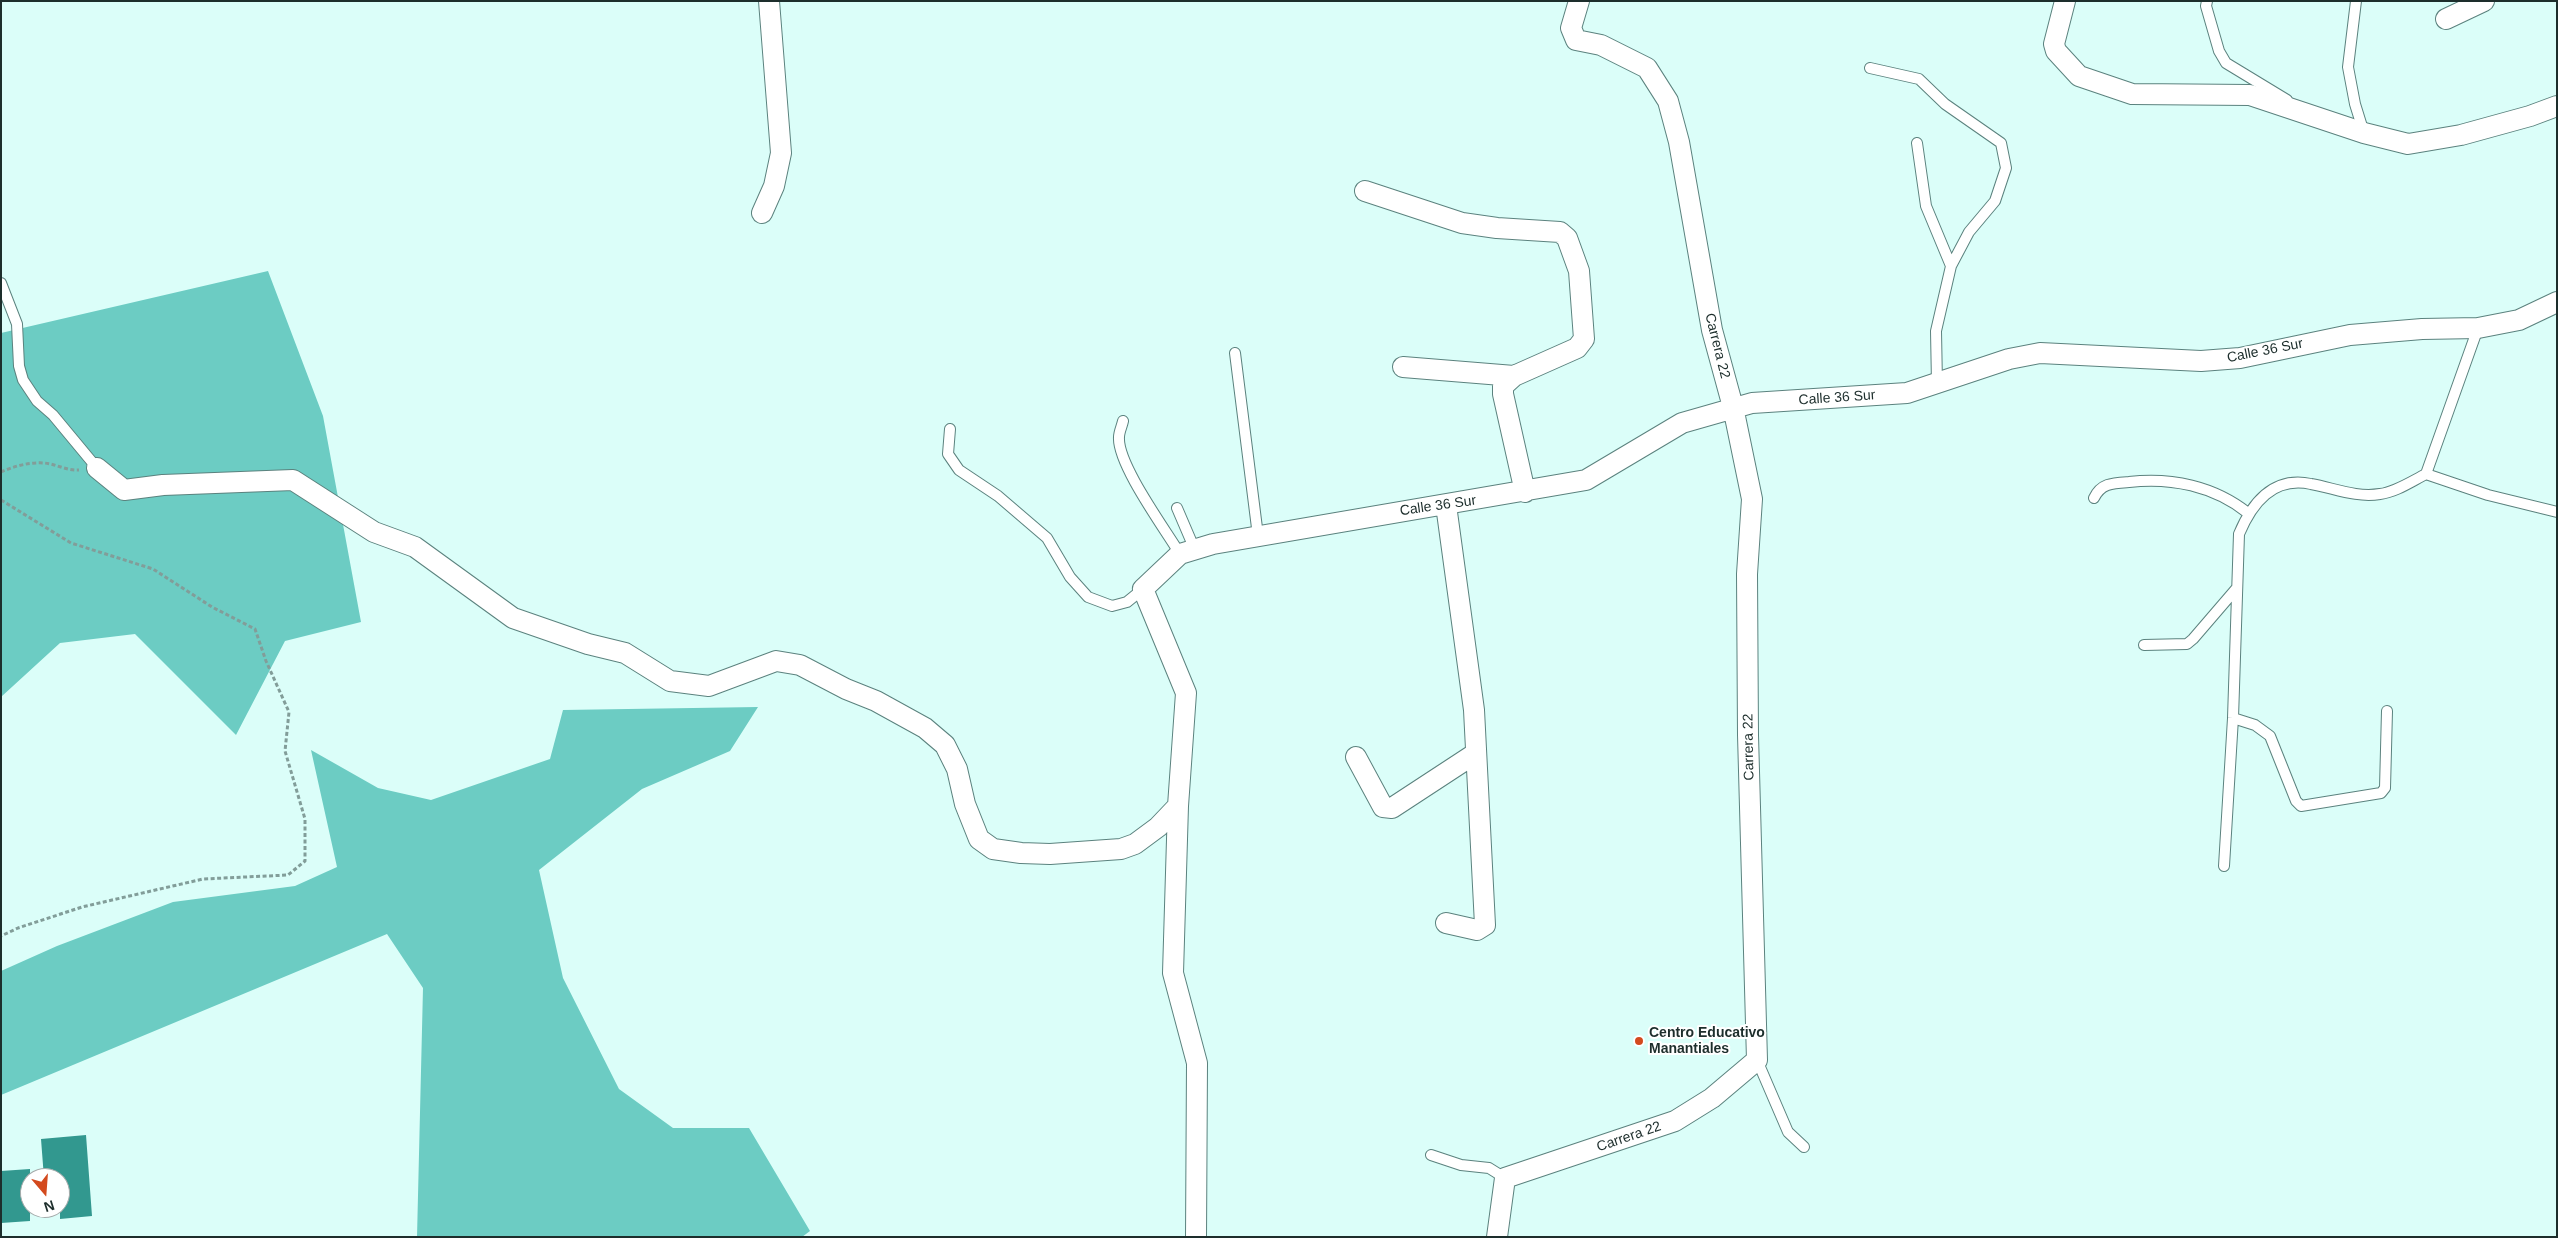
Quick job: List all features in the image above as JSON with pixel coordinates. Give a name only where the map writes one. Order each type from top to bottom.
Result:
[{"type":"street","points":[[762,213],[774,186],[781,153],[769,1]]},
{"type":"street","name":"Carrera 22","points":[[1505,1178],[1675,1121],[1712,1098],[1758,1060],[1748,735],[1747,574],[1752,499],[1733,407],[1712,330],[1678,142],[1668,101],[1647,68],[1602,45],[1576,40],[1571,28],[1579,1]]},
{"type":"street","points":[[2065,1],[2054,44],[2056,52],[2079,76],[2132,94],[2250,94],[2364,133],[2408,144],[2461,135],[2557,106]]},
{"type":"street","points":[[2446,19],[2484,1]]},
{"type":"street","points":[[1365,191],[1462,223],[1560,232],[1567,238],[1579,271],[1584,339],[1577,348],[1514,376],[1504,386],[1503,394],[1525,492]]},
{"type":"street","name":"Calle 36 Sur","points":[[1143,589],[1188,552],[1213,544],[1525,492],[1586,480],[1682,423],[1752,403],[1881,396],[1907,392],[1937,384],[2010,358],[2040,353],[2201,361],[2240,358],[2350,334],[2422,329],[2478,328],[2518,320],[2557,302]]},
{"type":"street","points":[[1403,366],[1514,376]]},
{"type":"street","points":[[97,468],[124,490],[163,485],[293,480],[374,532],[415,547],[513,618],[588,644],[625,654],[670,681],[709,686],[776,661],[800,664],[846,690],[876,701],[925,728],[945,745],[957,769],[965,804],[979,839],[993,849],[1021,853],[1050,854],[1121,849],[1135,844],[1158,827],[1178,806]]},
{"type":"street","points":[[1446,505],[1474,710],[1485,925],[1478,930],[1446,923]]},
{"type":"street","points":[[1143,589],[1186,693],[1178,806],[1173,973],[1197,1063],[1196,1237]]},
{"type":"street","points":[[1356,757],[1384,807],[1392,808],[1476,753]]},
{"type":"street","points":[[1497,1237],[1505,1178]]},
{"type":"lane","points":[[2207,1],[2206,6],[2219,51],[2226,63],[2307,113]]},
{"type":"lane","points":[[2356,1],[2348,67],[2355,104],[2364,133]]},
{"type":"lane","points":[[1870,68],[1919,79],[1945,104],[2001,144],[2006,168],[1995,201],[1969,232],[1951,266],[1936,331],[1937,384]]},
{"type":"lane","points":[[1916,143],[1926,206],[1951,266]]},
{"type":"lane","points":[[1,283],[17,324],[19,366],[23,380],[37,401],[53,415],[97,468]]},
{"type":"lane","points":[[2224,866],[2233,718],[2239,534],[2248,513],[2263,494],[2286,484],[2308,483],[2353,494],[2380,494],[2404,486],[2426,474],[2478,328]]},
{"type":"lane","points":[[1235,354],[1258,536]]},
{"type":"lane","points":[[1123,421],[1119,437],[1131,474],[1188,552]]},
{"type":"lane","points":[[950,429],[948,454],[959,470],[998,496],[1047,538],[1070,577],[1088,596],[1112,606],[1127,602],[1143,589]]},
{"type":"lane","points":[[2426,474],[2488,495],[2557,512]]},
{"type":"lane","points":[[2094,498],[2098,489],[2109,484],[2156,479],[2205,489],[2231,500],[2248,513]]},
{"type":"lane","points":[[1177,508],[1188,552]]},
{"type":"lane","points":[[2144,645],[2187,644],[2193,640],[2236,589]]},
{"type":"lane","points":[[2233,718],[2255,725],[2270,736],[2296,801],[2301,806],[2381,793],[2385,788],[2386,711]]},
{"type":"lane","points":[[1758,1060],[1788,1132],[1804,1147]]},
{"type":"lane","points":[[1431,1155],[1461,1165],[1489,1168],[1505,1178]]},
{"type":"path","points":[[1,472],[14,466],[44,464],[72,471],[97,468]]},
{"type":"path","points":[[1,500],[72,543],[153,569],[212,607],[255,629],[266,661],[290,712],[285,752],[306,819],[305,861],[288,875],[203,879],[82,907],[18,928],[1,936]]},
{"type":"shaded area","points":[[268,271],[323,416],[361,622],[285,641],[236,735],[135,634],[60,643],[1,697],[1,333]]},
{"type":"shaded area","points":[[758,707],[730,751],[642,789],[539,870],[563,978],[619,1089],[673,1128],[749,1128],[810,1231],[802,1237],[417,1237],[423,988],[387,934],[1,1095],[1,971],[57,946],[173,902],[295,886],[337,867],[311,750],[378,788],[431,800],[550,759],[563,710]]},
{"type":"building","points":[[86,1135],[92,1216],[60,1219],[70,1218],[70,1168],[43,1168],[41,1139]]},
{"type":"building","points":[[20,1170],[20,1218],[30,1218],[30,1221],[1,1223],[1,1171]]},
{"type":"place","name":"Centro Educativo Manantiales","points":[[1639,1041]]}]
